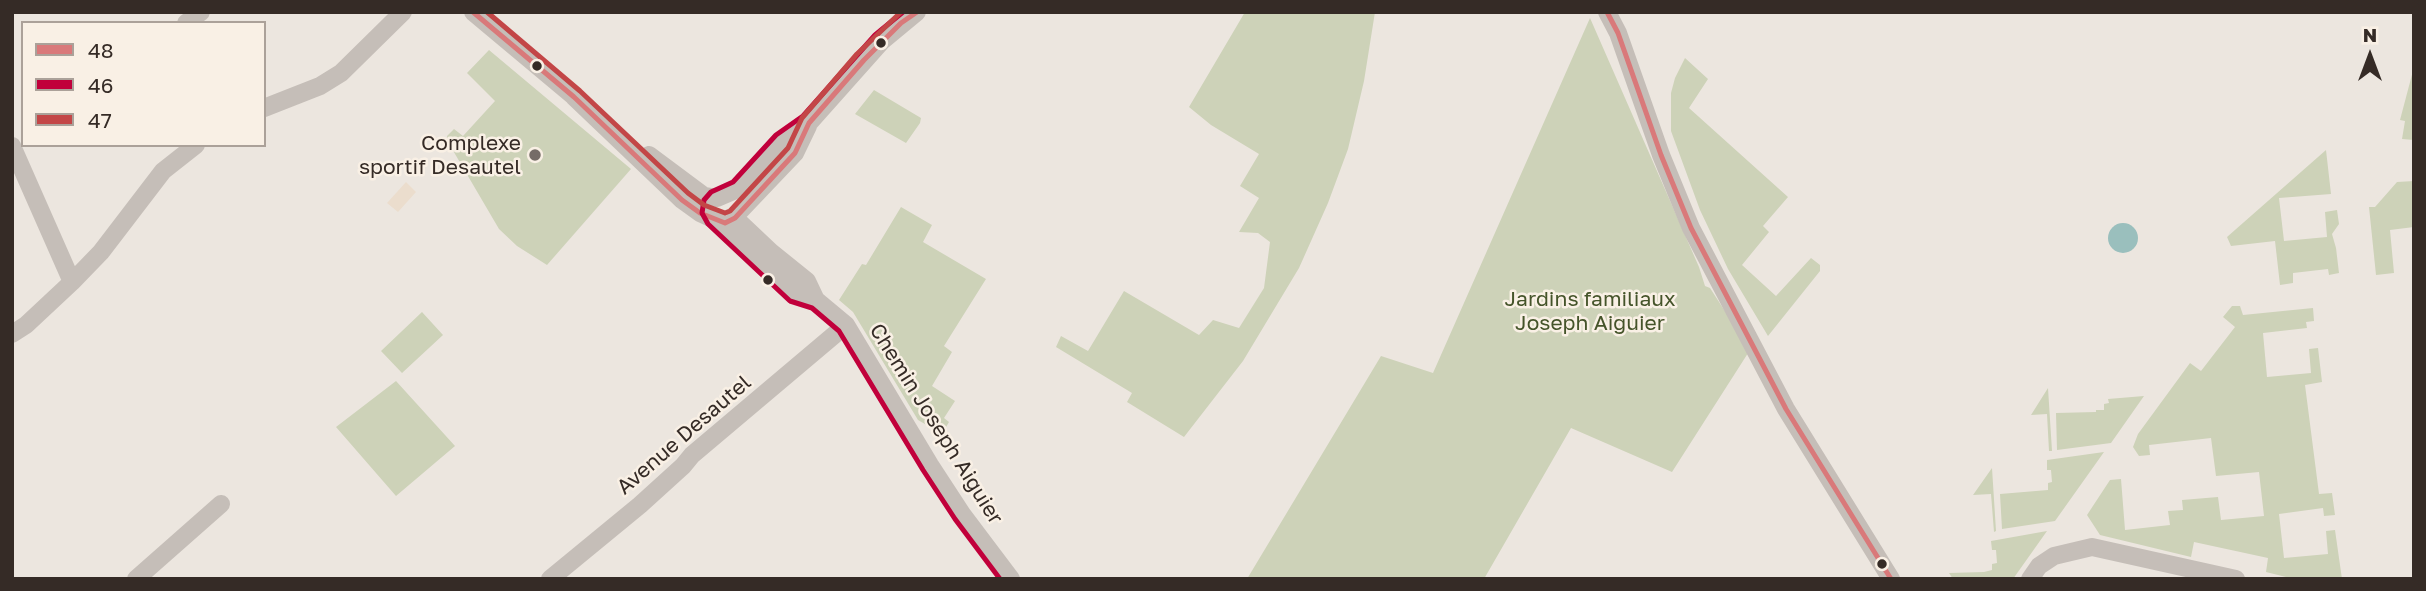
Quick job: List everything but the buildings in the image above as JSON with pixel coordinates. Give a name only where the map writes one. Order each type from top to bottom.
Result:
[{"type":"street","points":[[266,107],[320,86],[341,73],[403,12]]},
{"type":"street","name":"Chemin Joseph Aiguier","points":[[472,12],[574,97],[693,189],[704,196],[720,197]]},
{"type":"street","points":[[809,123],[794,153],[726,218],[710,211],[712,204],[738,189],[782,142],[809,123],[882,41],[916,12]]},
{"type":"street","points":[[1607,12],[1618,33],[1661,155],[1691,228],[1786,409],[1891,579]]},
{"type":"street","name":"Chemin Joseph Aiguier","points":[[574,97],[682,200],[700,213],[726,218],[807,281],[816,300],[846,325],[930,465],[962,514],[1011,579]]},
{"type":"street","points":[[16,146],[72,282]]},
{"type":"street","points":[[12,334],[72,282],[101,252],[163,172],[194,147]]},
{"type":"street","name":"Avenue Desautel","points":[[550,579],[640,505],[683,466],[692,454],[846,325]]},
{"type":"street","points":[[136,579],[221,503]]},
{"type":"street","points":[[2030,579],[2039,566],[2054,556],[2092,547],[2236,579]]},
{"type":"green space","points":[[1245,12],[1375,12],[1364,81],[1348,149],[1299,268],[1243,361],[1184,437],[1127,402],[1132,393],[1056,347],[1061,336],[1088,351],[1124,291],[1199,335],[1213,320],[1239,328],[1264,288],[1270,242],[1258,233],[1239,232],[1259,198],[1240,186],[1259,154],[1211,125],[1189,107]]},
{"type":"green space","name":"Jardins familiaux Joseph Aiguier","points":[[1590,18],[1705,286],[1710,288],[1750,350],[1672,472],[1571,428],[1484,579],[1247,579],[1381,356],[1433,373]]},
{"type":"green space","name":"Complexe sportif Desautel","points":[[489,50],[631,169],[547,265],[517,246],[499,229],[448,142],[447,136],[454,129],[463,136],[495,101],[467,73]]},
{"type":"green space","points":[[1685,58],[1708,79],[1689,108],[1788,197],[1763,226],[1769,232],[1742,265],[1776,296],[1811,258],[1820,265],[1820,271],[1768,336],[1728,269],[1700,210],[1671,131],[1671,93]]},
{"type":"green space","points":[[2414,67],[2414,140],[2402,139],[2405,121],[2400,120]]},
{"type":"green space","points":[[874,90],[921,118],[906,143],[855,114]]},
{"type":"green space","points":[[2326,150],[2331,194],[2279,198],[2284,241],[2327,237],[2325,212],[2337,210],[2339,224],[2332,234],[2339,273],[2329,275],[2328,269],[2293,273],[2293,283],[2280,285],[2275,241],[2231,246],[2227,237]]},
{"type":"green space","points":[[2414,181],[2414,227],[2390,230],[2394,273],[2376,275],[2369,207],[2375,207],[2397,182]]},
{"type":"green space","points":[[901,207],[932,225],[923,242],[986,279],[944,346],[952,352],[932,386],[955,401],[944,418],[949,422],[942,434],[918,420],[853,312],[839,300],[862,264],[866,265]]},
{"type":"green space","points":[[2232,306],[2240,306],[2243,315],[2313,308],[2314,321],[2306,322],[2307,328],[2263,333],[2267,377],[2311,373],[2309,349],[2318,348],[2322,382],[2305,385],[2319,494],[2332,493],[2335,515],[2324,516],[2323,508],[2279,514],[2284,558],[2328,554],[2326,531],[2335,530],[2342,579],[2294,579],[2266,572],[2268,558],[2194,542],[2191,557],[2100,535],[2087,515],[2110,480],[2121,479],[2125,530],[2170,525],[2168,511],[2183,510],[2182,500],[2218,497],[2221,520],[2264,516],[2259,472],[2216,476],[2211,438],[2149,445],[2150,455],[2139,456],[2133,447],[2138,434],[2190,363],[2201,371],[2235,327],[2223,317]]},
{"type":"green space","points":[[422,312],[443,335],[402,373],[381,351]]},
{"type":"green space","points":[[396,381],[455,446],[396,496],[336,427]]},
{"type":"green space","points":[[2048,388],[2052,451],[2049,451],[2047,414],[2031,415]]},
{"type":"green space","points":[[2144,396],[2111,443],[2057,450],[2056,413],[2096,412],[2104,410],[2104,404],[2109,403],[2108,399]]},
{"type":"green space","points":[[2104,452],[2055,521],[2002,529],[2000,494],[2048,490],[2048,483],[2052,482],[2051,470],[2047,470],[2047,460]]},
{"type":"green space","points":[[1992,468],[1994,532],[1991,494],[1973,495]]},
{"type":"green space","points":[[2047,531],[2013,579],[1953,579],[1949,573],[1992,570],[1992,564],[1997,563],[1996,550],[1992,550],[1991,541]]},
{"type":"shaded area","points":[[406,182],[416,192],[398,212],[387,203]]},
{"type":"water","points":[[2123,223],[2129,224],[2137,232],[2137,244],[2129,252],[2123,253],[2117,252],[2109,244],[2108,238],[2109,232],[2117,224]]},
{"type":"transit line","name":"48","points":[[473,12],[574,97],[682,200],[700,213],[725,223],[735,218],[795,153],[809,123],[864,60],[901,23],[917,12]]},
{"type":"transit line","name":"47","points":[[487,12],[580,91],[688,193],[704,205],[725,213],[730,211],[788,148],[802,118],[857,54],[901,12]]},
{"type":"transit line","name":"46","points":[[903,12],[875,35],[803,116],[776,135],[733,182],[711,192],[704,200],[702,213],[708,224],[790,301],[812,308],[839,331],[923,470],[955,519],[1000,579]]},
{"type":"transit line","name":"48","points":[[1607,12],[1618,33],[1661,155],[1691,228],[1786,409],[1891,579]]},
{"type":"place","name":"Complexe sportif Desautel","points":[[535,155]]}]
